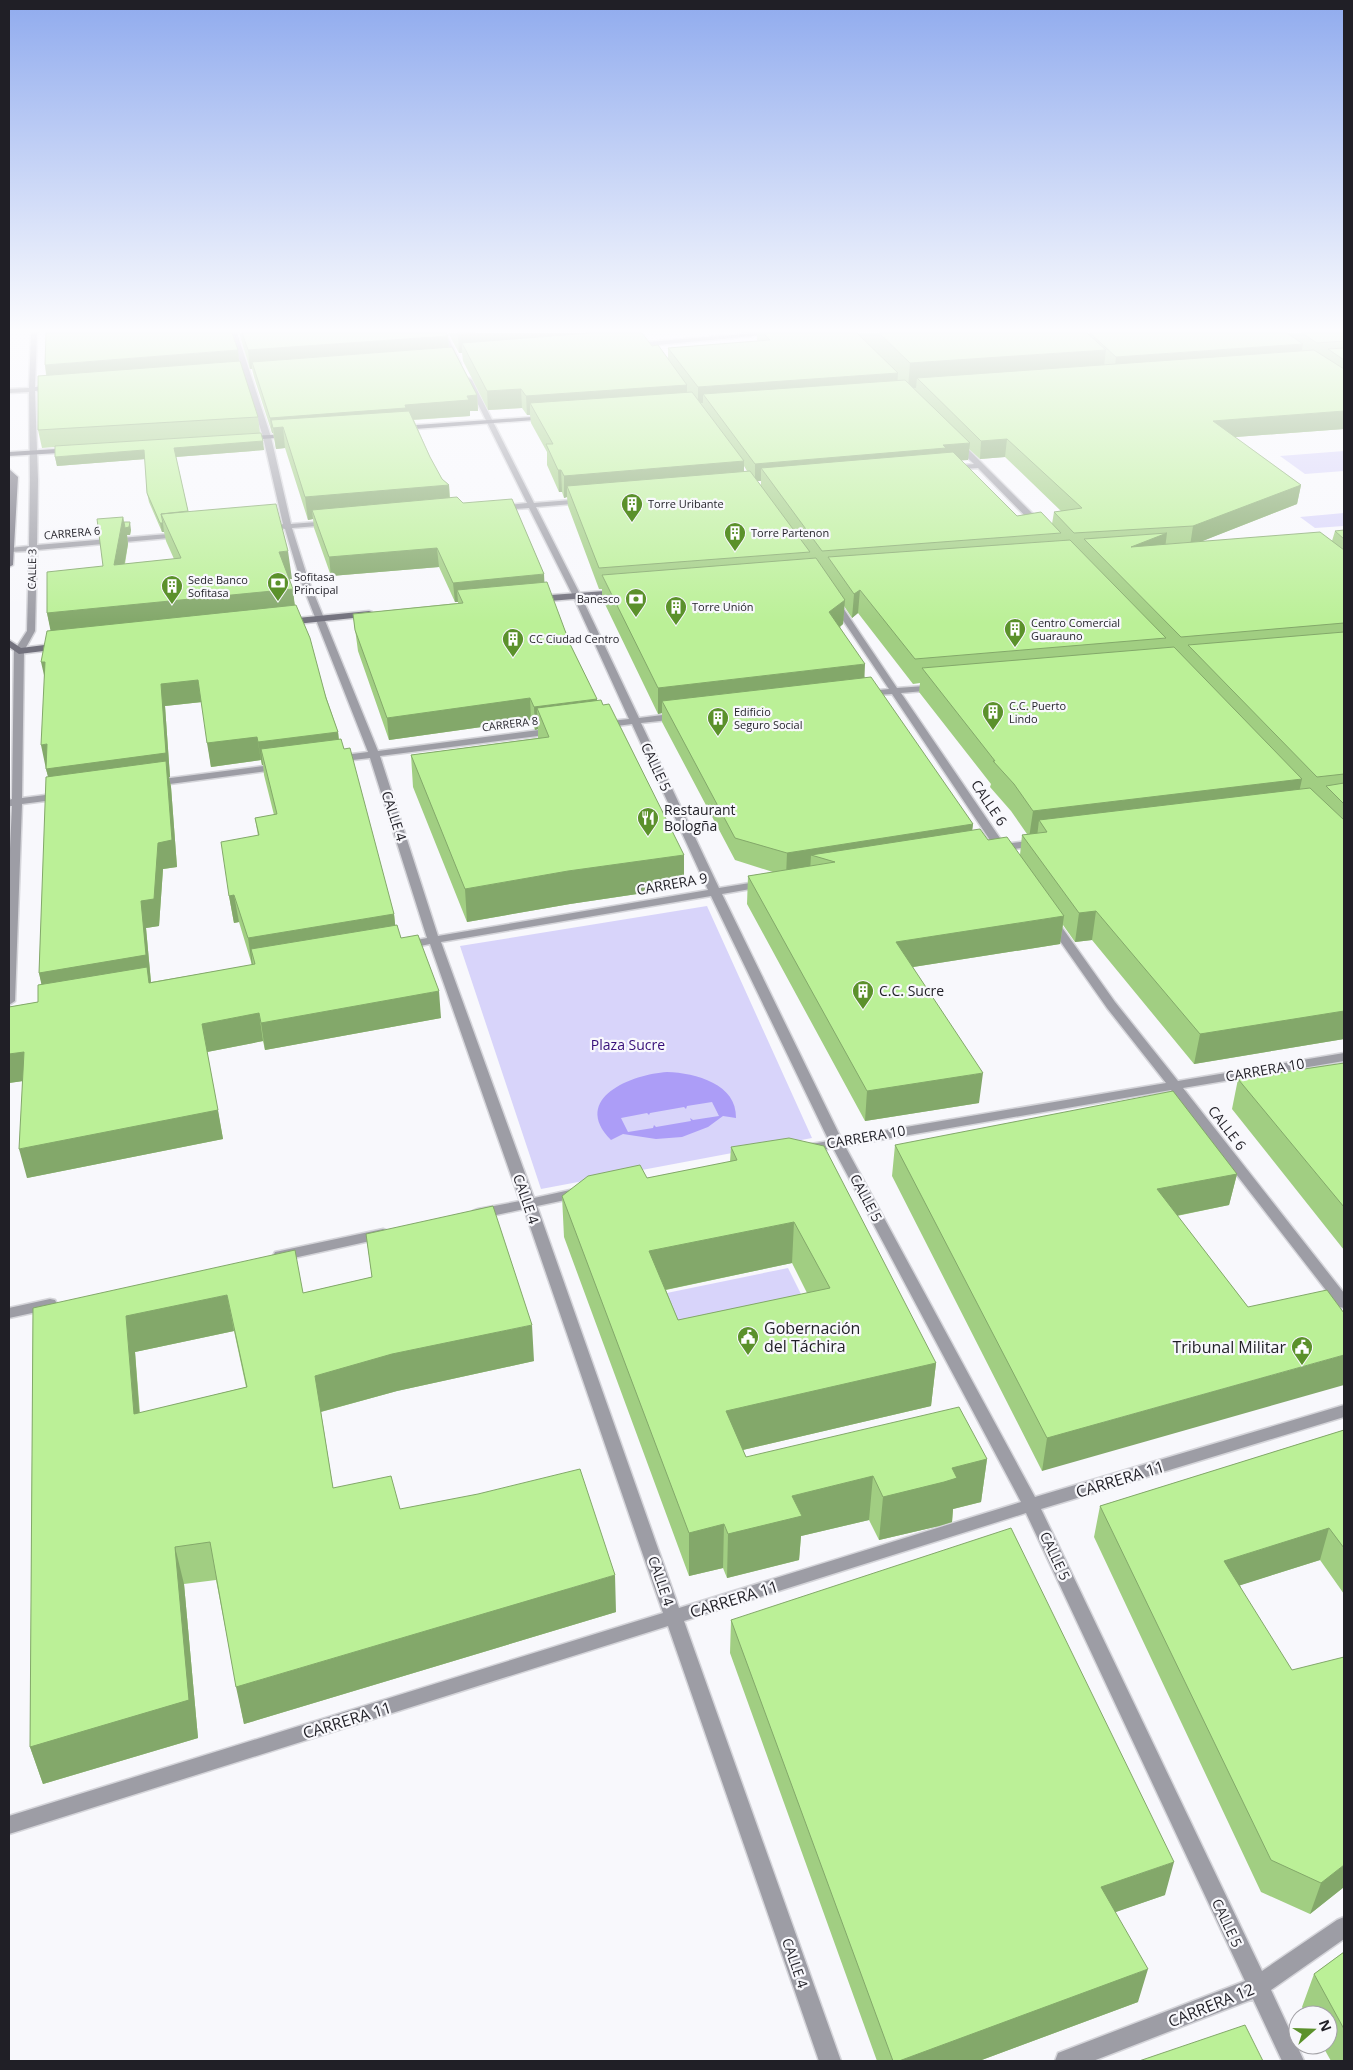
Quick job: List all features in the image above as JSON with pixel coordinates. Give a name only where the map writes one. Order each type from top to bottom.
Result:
[{"type":"street","name":"CALLE 3","points":[[9,1001],[14,652],[31,632],[34,480],[32,430]]},
{"type":"street","name":"CALLE 4","points":[[265,430],[282,508],[304,580],[374,754],[434,940],[489,1090],[527,1203],[830,2061]]},
{"type":"street","name":"CALLE 5","points":[[495,430],[577,596],[715,892],[836,1142],[1031,1505],[1293,2061]]},
{"type":"street","points":[[238,439],[295,436]]},
{"type":"street","points":[[954,439],[1044,530]]},
{"type":"street","points":[[9,454],[84,450]]},
{"type":"street","points":[[940,469],[980,466]]},
{"type":"street","name":"CALLE 3","points":[[9,471],[14,478],[9,565]]},
{"type":"street","points":[[492,509],[588,500]]},
{"type":"street","points":[[269,528],[337,522]]},
{"type":"street","name":"CARRERA 6","points":[[10,550],[193,534]]},
{"type":"street","points":[[530,600],[625,592]]},
{"type":"street","name":"CALLE 6","points":[[829,593],[1011,863]]},
{"type":"street","points":[[280,623],[376,613]]},
{"type":"street","points":[[9,643],[14,652],[70,645]]},
{"type":"street","points":[[857,695],[945,686]]},
{"type":"street","points":[[595,726],[692,714]]},
{"type":"street","name":"CARRERA 8","points":[[326,760],[566,729]]},
{"type":"street","points":[[142,785],[287,766]]},
{"type":"street","points":[[13,802],[75,794]]},
{"type":"street","points":[[980,850],[1050,841]]},
{"type":"street","name":"CARRERA 9","points":[[395,946],[774,883]]},
{"type":"street","name":"CALLE 6","points":[[1045,911],[1111,1005],[1344,1303]]},
{"type":"street","name":"CARRERA 10","points":[[788,1152],[836,1142],[1344,1057]]},
{"type":"street","points":[[460,1218],[595,1190]]},
{"type":"street","points":[[268,1258],[393,1232]]},
{"type":"street","points":[[9,1313],[66,1301]]},
{"type":"street","name":"CARRERA 11","points":[[9,1825],[1031,1505],[1344,1411]]},
{"type":"street","name":"CARRERA 12","points":[[1066,2061],[1257,1987],[1344,1927]]},
{"type":"green space","points":[[1344,451],[1344,471],[1305,474],[1280,456]]},
{"type":"green space","points":[[1344,513],[1344,526],[1315,528],[1300,517]]},
{"type":"green space","name":"Plaza Sucre","points":[[707,906],[812,1138],[541,1189],[460,946]]},
{"type":"green space","points":[[788,1268],[817,1326],[682,1355],[657,1295]]},
{"type":"shaded area","points":[[678,1073],[702,1078],[713,1083],[730,1097],[735,1106],[736,1118],[723,1116],[708,1127],[682,1137],[656,1139],[623,1134],[611,1140],[600,1125],[598,1112],[602,1101],[611,1091],[624,1083],[653,1074]],"holes":[[[712,1102],[719,1116],[693,1120],[690,1118],[691,1121],[656,1127],[654,1125],[653,1128],[628,1132],[621,1118],[647,1113],[649,1115],[650,1113],[684,1107],[686,1109],[687,1106]]]},
{"type":"building","points":[[284,430],[417,430],[442,479],[449,485],[305,497]]},
{"type":"building","points":[[545,430],[720,430],[744,461],[564,476],[561,470],[558,470],[546,444],[553,444]]},
{"type":"building","points":[[729,430],[956,430],[970,443],[943,445],[946,448],[755,464]]},
{"type":"building","points":[[969,430],[1225,430],[1301,485],[1193,526],[1074,533],[1054,512],[1082,508],[1007,439],[981,441]]},
{"type":"building","points":[[261,433],[263,441],[174,448],[188,511],[161,514],[163,523],[160,523],[147,493],[144,450],[55,457],[55,446]]},
{"type":"building","points":[[953,452],[1017,516],[1041,512],[1061,533],[822,551],[761,468]]},
{"type":"building","points":[[750,471],[810,552],[599,568],[567,486]]},
{"type":"building","points":[[457,497],[463,503],[512,499],[544,574],[453,583],[437,548],[329,557],[312,510]]},
{"type":"building","points":[[276,504],[288,551],[279,552],[293,589],[47,613],[47,572],[103,566],[97,519],[123,517],[114,565],[181,558],[161,514]]},
{"type":"building","points":[[124,522],[130,522],[129,527],[125,528]]},
{"type":"building","points":[[1344,530],[1344,539],[1335,531]]},
{"type":"building","points":[[1320,532],[1344,550],[1344,623],[1181,637],[1084,539],[1167,533],[1131,547]]},
{"type":"building","points":[[1070,540],[1166,638],[915,659],[860,590],[854,594],[828,557]]},
{"type":"building","points":[[816,558],[845,600],[829,612],[865,664],[658,688],[602,575]]},
{"type":"building","points":[[547,582],[570,644],[597,699],[534,707],[530,698],[387,718],[355,630],[353,614],[463,603],[457,590]]},
{"type":"building","points":[[296,605],[310,638],[326,698],[338,732],[258,742],[257,737],[207,743],[198,680],[161,684],[166,753],[46,769],[47,744],[41,745],[45,662],[41,662],[47,631]]},
{"type":"building","points":[[1344,632],[1344,774],[1317,777],[1188,645]]},
{"type":"building","points":[[1174,647],[1302,779],[1033,811],[1014,784],[993,761],[995,761],[922,668]]},
{"type":"building","points":[[871,677],[973,824],[787,853],[735,838],[662,701]]},
{"type":"building","points":[[601,700],[603,705],[609,704],[684,855],[568,871],[465,889],[411,755],[549,737],[537,708]]},
{"type":"building","points":[[341,739],[344,749],[350,748],[394,914],[248,938],[234,895],[229,896],[221,842],[259,835],[255,818],[277,814],[261,749]]},
{"type":"building","points":[[166,761],[172,840],[158,843],[154,899],[141,901],[146,955],[39,973],[46,777]]},
{"type":"building","points":[[1344,783],[1344,804],[1326,786]]},
{"type":"building","points":[[1310,788],[1344,820],[1344,1011],[1200,1034],[1096,911],[1079,913],[1022,835],[1047,832],[1039,820]]},
{"type":"building","points":[[980,829],[988,840],[1007,837],[1064,916],[896,942],[983,1073],[867,1091],[748,876],[835,862],[811,855]]},
{"type":"building","points":[[397,925],[401,938],[418,935],[439,991],[261,1023],[259,1013],[202,1024],[218,1110],[19,1149],[24,1052],[9,1054],[9,1007],[38,1002],[38,985],[147,967],[149,983],[255,964],[251,949]]},
{"type":"building","points":[[1344,1063],[1344,1207],[1238,1079]]},
{"type":"building","points":[[1173,1091],[1237,1174],[1157,1189],[1248,1307],[1327,1290],[1344,1313],[1344,1355],[1047,1438],[895,1145]]},
{"type":"building","points":[[789,1138],[824,1146],[936,1363],[726,1411],[746,1457],[959,1407],[987,1459],[952,1468],[957,1478],[944,1482],[883,1497],[873,1476],[792,1496],[802,1516],[728,1534],[724,1524],[689,1533],[562,1196],[588,1176],[640,1165],[647,1178],[737,1160],[731,1147]],"holes":[[[794,1222],[830,1288],[678,1320],[649,1251]]]},
{"type":"building","points":[[493,1206],[532,1325],[392,1354],[315,1376],[333,1488],[391,1476],[400,1509],[478,1494],[580,1469],[615,1575],[236,1687],[210,1542],[175,1547],[189,1700],[30,1747],[33,1308],[295,1250],[303,1293],[372,1277],[366,1234]],"holes":[[[227,1295],[247,1387],[134,1414],[126,1316]]]},
{"type":"building","points":[[1344,1430],[1344,1548],[1329,1528],[1224,1561],[1292,1670],[1344,1657],[1344,1865],[1321,1883],[1271,1860],[1100,1506]]},
{"type":"building","points":[[1011,1528],[1174,1862],[1101,1887],[1148,1969],[899,2061],[893,2061],[731,1620]]},
{"type":"building","points":[[1344,1952],[1344,2029],[1338,2018],[1338,2005],[1331,2005],[1314,1974]]},
{"type":"building","points":[[1245,2025],[1263,2061],[1139,2061]]},
{"type":"place","name":"Torre Uribante","points":[[632,523]]},
{"type":"place","name":"Torre Partenon","points":[[735,552]]},
{"type":"place","name":"Sofitasa Principal","points":[[278,602]]},
{"type":"place","name":"Sede Banco Sofitasa","points":[[172,605]]},
{"type":"place","name":"Banesco","points":[[636,618]]},
{"type":"place","name":"Torre Unión","points":[[676,626]]},
{"type":"place","name":"Centro Comercial Guarauno","points":[[1015,648]]},
{"type":"place","name":"CC Ciudad Centro","points":[[513,658]]},
{"type":"place","name":"C.C. Puerto Lindo","points":[[993,731]]},
{"type":"place","name":"Edificio Seguro Social","points":[[718,737]]},
{"type":"place","name":"Restaurant Bologña","points":[[648,837]]},
{"type":"place","name":"C.C. Sucre","points":[[863,1010]]},
{"type":"place","name":"Gobernación del Táchira","points":[[748,1356]]},
{"type":"place","name":"Tribunal Militar","points":[[1302,1366]]}]
